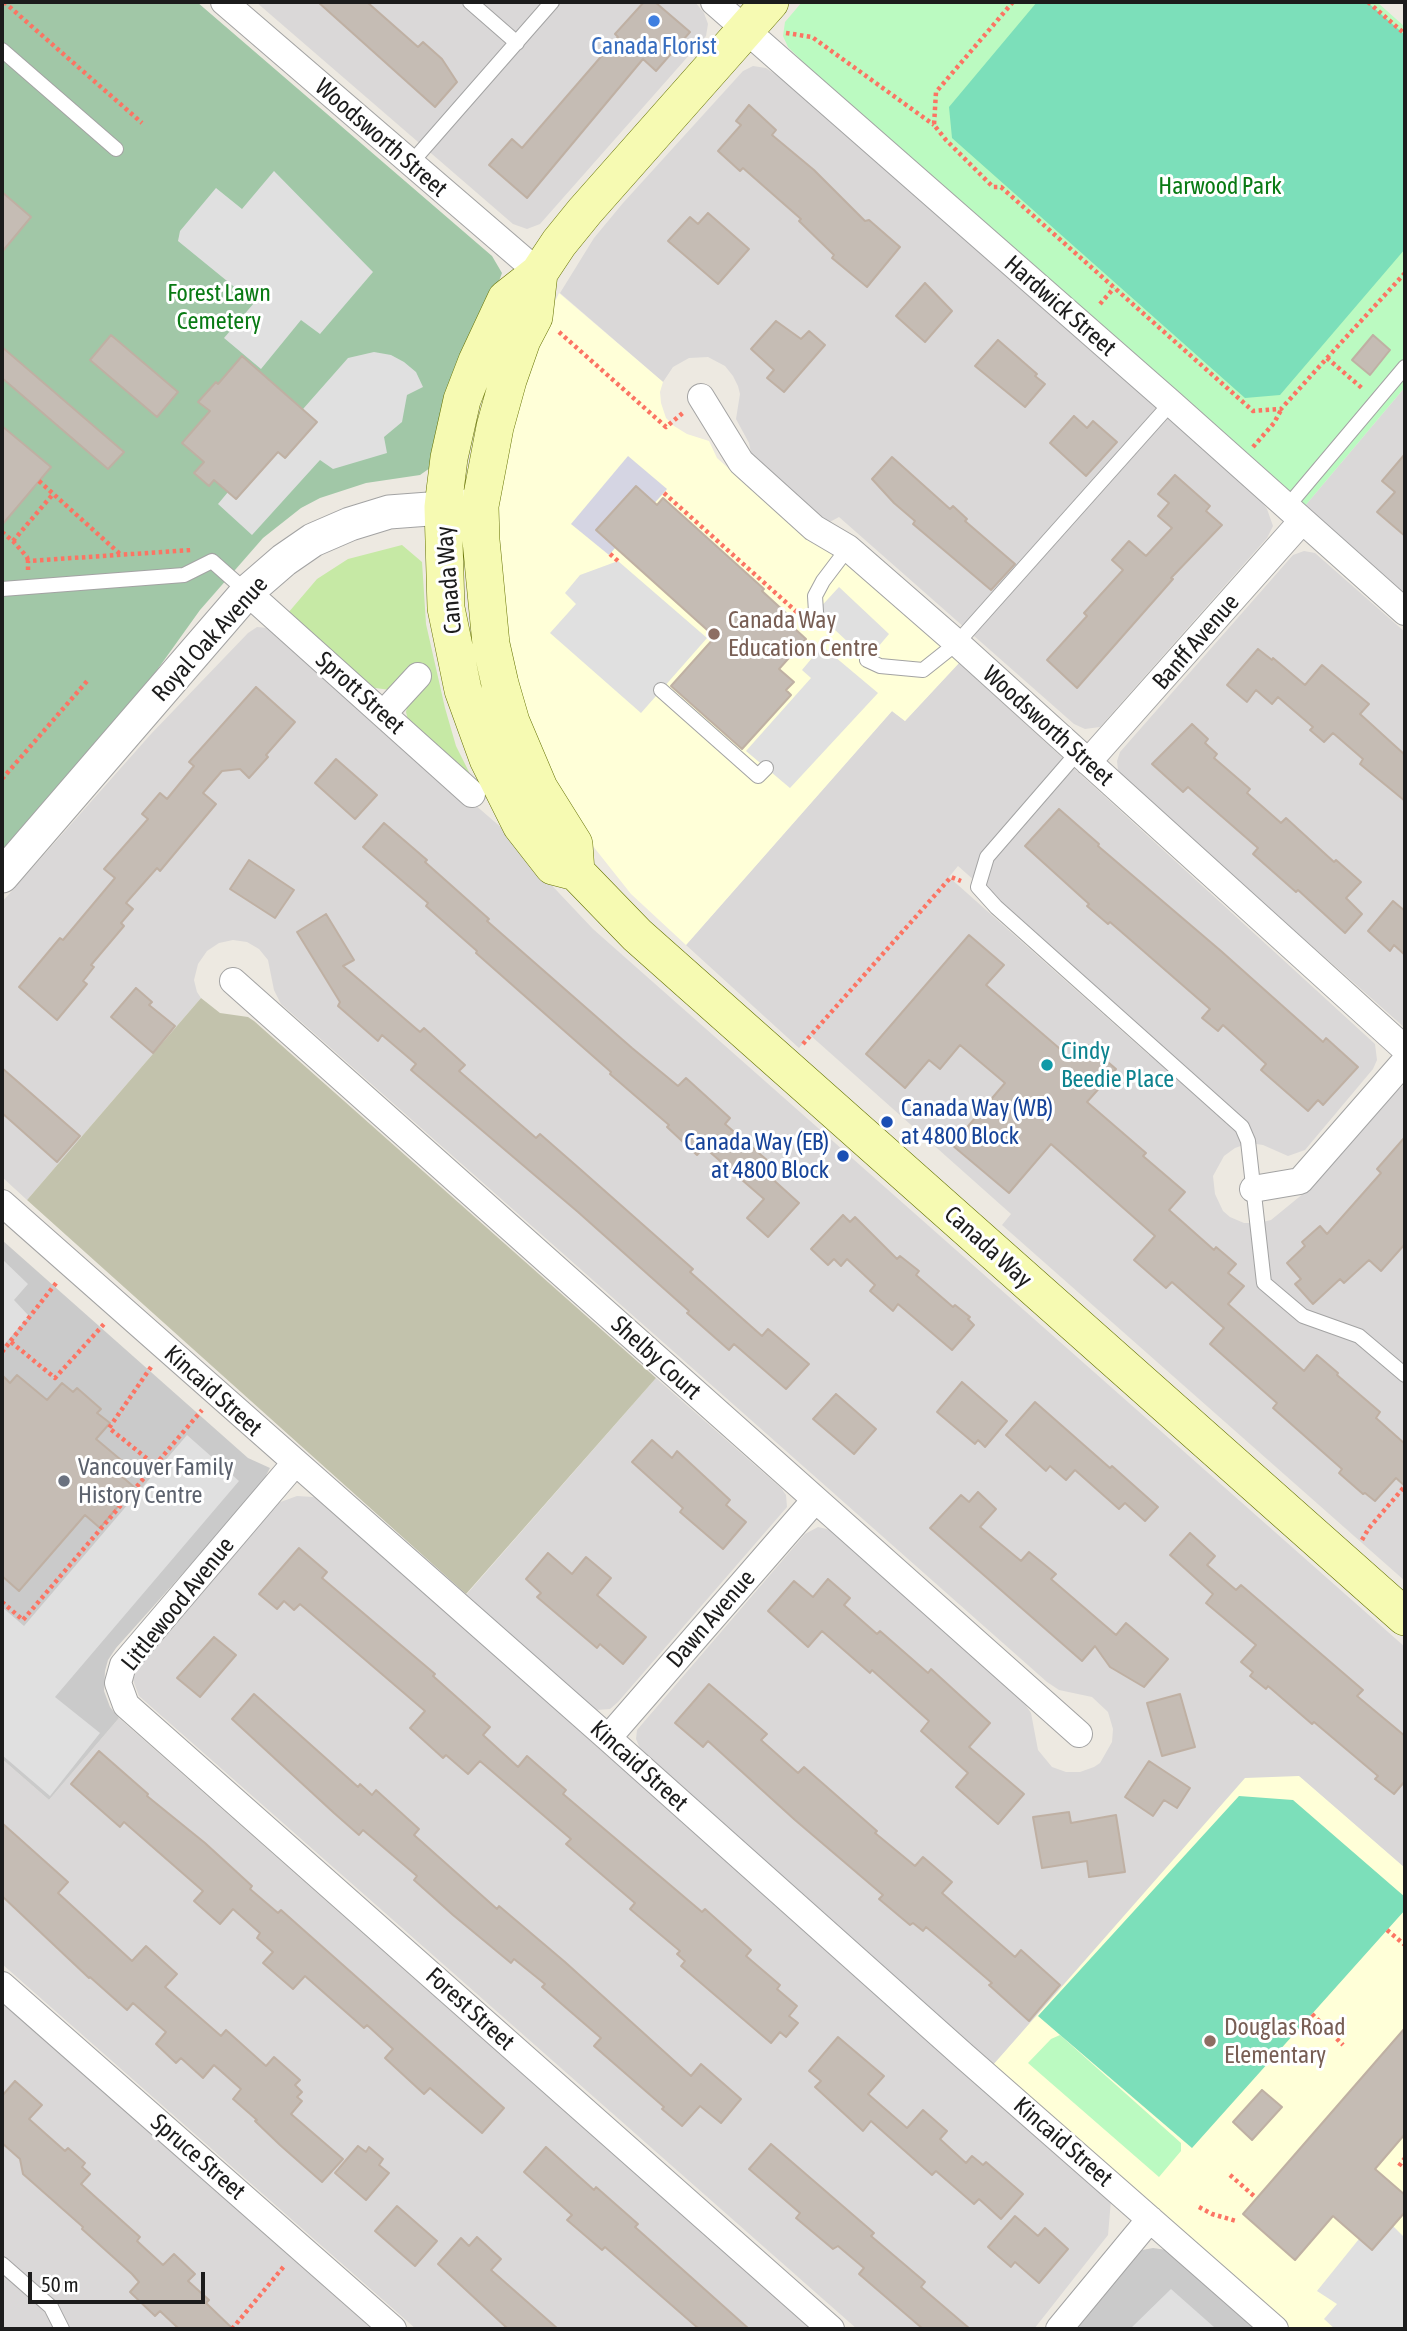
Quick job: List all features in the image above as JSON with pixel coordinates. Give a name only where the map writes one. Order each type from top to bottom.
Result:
[{"type":"main road","name":"Canada Way","points":[[776,16],[746,29],[585,211],[539,273],[506,299],[477,361],[462,400],[449,458],[443,507],[446,608],[467,702],[488,759],[521,825],[550,864],[558,869],[576,872],[637,935],[1405,1617]]},
{"type":"main road","name":"Canada Way","points":[[539,273],[534,317],[508,380],[495,427],[480,506],[491,644],[500,684],[511,722],[539,788],[574,844],[576,872]]},
{"type":"street","name":"Woodsworth Street","points":[[224,2],[539,273]]},
{"type":"street","name":"Hardwick Street","points":[[714,2],[1405,612]]},
{"type":"street","name":"Woodsworth Street","points":[[701,397],[741,462],[814,528],[848,548],[957,643],[1405,1049]]},
{"type":"street","name":"Royal Oak Avenue","points":[[2,876],[247,592],[284,560],[313,540],[350,524],[389,512],[480,506]]},
{"type":"street","name":"Banff Avenue","points":[[1083,757],[1295,514]]},
{"type":"street","name":"Sprott Street","points":[[247,592],[472,794]]},
{"type":"street","points":[[383,714],[418,676]]},
{"type":"street","name":"Shelby Court","points":[[233,981],[1079,1734]]},
{"type":"street","points":[[1253,1189],[1300,1181],[1405,1061]]},
{"type":"street","name":"Kincaid Street","points":[[2,1203],[1275,2329]]},
{"type":"street","name":"Littlewood Avenue","points":[[118,1683],[123,1665],[295,1463]]},
{"type":"street","name":"Dawn Avenue","points":[[608,1738],[815,1500]]},
{"type":"street","name":"Forest Street","points":[[118,1683],[126,1705],[831,2329]]},
{"type":"street","name":"Spruce Street","points":[[2,1985],[393,2329]]},
{"type":"street","points":[[1059,2329],[1150,2219]]},
{"type":"lane","points":[[470,2],[517,43]]},
{"type":"lane","points":[[411,163],[552,2]]},
{"type":"lane","points":[[2,50],[116,149]]},
{"type":"lane","points":[[1295,514],[1405,367]]},
{"type":"lane","points":[[867,660],[880,666],[923,670],[957,643],[1171,403]]},
{"type":"lane","points":[[816,612],[815,596],[848,548]]},
{"type":"lane","points":[[2,589],[184,575],[212,561],[247,592]]},
{"type":"lane","points":[[661,690],[758,776],[766,768]]},
{"type":"lane","points":[[1083,757],[987,857],[978,887],[996,907],[1242,1127],[1248,1142],[1264,1283],[1303,1316],[1359,1336],[1405,1375]]},
{"type":"lane","points":[[2,2264],[51,2307],[62,2329]]},
{"type":"path","points":[[4,2],[142,123]]},
{"type":"path","points":[[934,125],[936,92],[1013,2]]},
{"type":"path","points":[[1368,2],[1405,34]]},
{"type":"path","points":[[776,16],[787,34],[812,37],[934,125],[968,160],[970,166],[993,187],[1000,187],[1253,411],[1281,409]]},
{"type":"path","points":[[1245,456],[1274,423],[1281,409],[1405,273]]},
{"type":"path","points":[[1100,304],[1114,288]]},
{"type":"path","points":[[558,331],[666,427],[701,397]]},
{"type":"path","points":[[1327,358],[1372,397]]},
{"type":"path","points":[[39,481],[120,554]]},
{"type":"path","points":[[664,493],[801,616],[816,612]]},
{"type":"path","points":[[13,541],[53,494]]},
{"type":"path","points":[[2,532],[27,557],[27,586]]},
{"type":"path","points":[[28,561],[203,549]]},
{"type":"path","points":[[610,554],[618,561]]},
{"type":"path","points":[[2,779],[88,680]]},
{"type":"path","points":[[801,1047],[951,877],[978,887]]},
{"type":"path","points":[[2,1352],[59,1279]]},
{"type":"path","points":[[11,1342],[55,1378],[107,1321]]},
{"type":"path","points":[[154,1363],[110,1428],[155,1465]]},
{"type":"path","points":[[2,1602],[23,1620],[204,1407]]},
{"type":"path","points":[[1346,1565],[1369,1528],[1405,1486]]},
{"type":"path","points":[[1387,1930],[1405,1945]]},
{"type":"path","points":[[1312,2014],[1343,2045]]},
{"type":"path","points":[[1399,2166],[1405,2158]]},
{"type":"path","points":[[1230,2175],[1254,2196]]},
{"type":"path","points":[[1199,2207],[1236,2221]]},
{"type":"path","points":[[232,2329],[300,2247]]},
{"type":"shaded area","points":[[256,2],[695,2],[704,13],[708,24],[706,36],[540,224],[527,229],[513,224]]},
{"type":"shaded area","points":[[753,66],[766,68],[798,90],[1258,496],[1267,509],[1273,526],[1267,538],[1100,727],[1085,729],[1074,724],[839,517],[826,524],[753,462],[749,443],[736,419],[740,394],[738,386],[725,366],[708,357],[689,358],[673,367],[663,382],[560,293],[594,238],[623,203],[743,71]]},
{"type":"shaded area","points":[[274,171],[373,272],[320,334],[301,320],[261,369],[224,338],[254,303],[178,241],[180,231],[216,188],[242,209]]},
{"type":"shaded area","name":"Canada Way Education Centre","points":[[559,293],[663,382],[661,403],[666,418],[674,426],[687,434],[709,441],[717,458],[809,541],[837,555],[959,663],[905,721],[892,711],[686,945],[631,894],[581,831],[543,764],[506,657],[495,503],[533,349]]},
{"type":"shaded area","points":[[374,352],[391,355],[404,362],[416,372],[423,387],[407,395],[402,422],[384,437],[387,453],[333,469],[320,460],[252,535],[218,504],[228,492],[237,499],[278,452],[286,458],[317,422],[303,409],[348,358]]},
{"type":"shaded area","points":[[1405,387],[1405,596],[1304,507]]},
{"type":"shaded area","points":[[628,456],[667,489],[609,555],[571,524]]},
{"type":"shaded area","points":[[1304,551],[1315,553],[1405,632],[1405,1028],[1123,779],[1118,770],[1120,752],[1293,555]]},
{"type":"shaded area","points":[[618,561],[707,638],[641,713],[550,633],[576,604],[565,593],[580,575]]},
{"type":"shaded area","points":[[839,587],[889,634],[867,660],[816,612]]},
{"type":"shaded area","points":[[257,627],[274,631],[518,842],[542,875],[593,929],[1405,1647],[1405,1868],[1300,1777],[1038,2016],[993,2065],[642,1753],[636,1739],[637,1730],[805,1534],[818,1527],[831,1530],[1022,1700],[1031,1713],[1038,1750],[1052,1767],[1066,1772],[1080,1772],[1100,1763],[1112,1742],[1113,1729],[1108,1712],[1092,1697],[1059,1690],[1047,1682],[281,1004],[274,990],[268,960],[259,949],[247,942],[233,940],[219,943],[207,951],[198,964],[194,980],[201,998],[27,1200],[2,1177],[2,902],[151,734],[248,633]]},
{"type":"shaded area","points":[[822,646],[878,693],[790,788],[746,751],[811,678],[802,670]]},
{"type":"shaded area","points":[[959,663],[1375,1044],[1377,1060],[1373,1069],[1305,1150],[1288,1156],[1263,1145],[1249,1143],[1224,1156],[1213,1176],[1215,1194],[1223,1211],[1230,1217],[1244,1223],[1271,1220],[1315,1184],[1397,1090],[1405,1085],[1405,1581],[1002,1225],[1011,1214],[810,1035],[799,1048],[686,945],[892,711],[905,721]],"holes":[[[958,866],[1158,1043],[1149,1055],[949,877]]]},
{"type":"shaded area","points":[[201,998],[220,1013],[248,1017],[254,1021],[656,1378],[466,1594],[27,1200]]},
{"type":"shaded area","points":[[2,1240],[248,1458],[270,1468],[260,1487],[108,1660],[104,1691],[110,1707],[119,1718],[49,1800],[2,1759]]},
{"type":"shaded area","points":[[2,1259],[28,1284],[14,1300],[29,1316],[2,1347]]},
{"type":"shaded area","points":[[656,1378],[781,1488],[786,1495],[787,1507],[618,1702],[610,1709],[596,1710],[466,1595]]},
{"type":"shaded area","points":[[187,1435],[239,1481],[55,1697],[100,1733],[50,1796],[2,1755],[2,1607],[24,1626]]},
{"type":"shaded area","points":[[297,1496],[321,1499],[1111,2200],[1108,2235],[1034,2329],[857,2329],[139,1696],[133,1680],[138,1667],[275,1504]]},
{"type":"shaded area","points":[[119,1718],[811,2329],[416,2329],[2,1964],[2,1759],[49,1800]]},
{"type":"shaded area","name":"Douglas Road Elementary","points":[[1299,1776],[1405,1868],[1405,2329],[1291,2329],[993,2065],[1245,1778]]},
{"type":"shaded area","points":[[2,2003],[372,2329],[2,2329]]},
{"type":"shaded area","points":[[1393,2226],[1405,2238],[1405,2329],[1335,2329],[1324,2319],[1337,2304],[1317,2291],[1359,2239],[1372,2250]]},
{"type":"shaded area","points":[[1142,2250],[1167,2250],[1257,2329],[1074,2329]]},
{"type":"shaded area","points":[[1171,2289],[1214,2327],[1216,2329],[1130,2329]]},
{"type":"green space","name":"Forest Lawn Cemetery","points":[[2,2],[197,2],[492,256],[502,273],[430,468],[420,475],[366,483],[320,498],[301,508],[263,538],[200,610],[132,705],[2,856]]},
{"type":"green space","name":"Harwood Park","points":[[802,2],[1377,2],[1405,27],[1405,387],[1304,507],[806,68],[788,47],[783,36],[785,22]]},
{"type":"green space","name":"Harwood Park","points":[[1037,2],[1367,2],[1405,35],[1405,249],[1280,395],[1245,398],[952,138],[949,107]]},
{"type":"green space","points":[[402,545],[422,562],[426,624],[445,708],[456,746],[475,784],[409,724],[406,712],[408,703],[390,690],[368,687],[288,613],[317,579],[348,559]]},
{"type":"green space","points":[[1239,1796],[1293,1800],[1405,1897],[1405,1910],[1192,2148],[1038,2016]]},
{"type":"green space","points":[[1060,2035],[1181,2143],[1181,2151],[1159,2177],[1028,2063],[1051,2039]]},
{"type":"building","points":[[318,2],[367,2],[418,47],[423,42],[442,59],[457,82],[435,107]]},
{"type":"building","points":[[644,2],[655,2],[690,32],[656,71],[643,59],[527,198],[489,165],[512,139],[522,148],[618,37],[615,34]]},
{"type":"building","points":[[749,105],[776,130],[772,135],[814,170],[865,221],[869,220],[900,247],[867,287],[832,258],[834,255],[799,221],[801,219],[743,168],[740,171],[718,151],[741,125],[736,121]]},
{"type":"building","points":[[2,192],[31,217],[2,252]]},
{"type":"building","points":[[708,213],[749,249],[718,284],[668,241],[690,217],[698,224]]},
{"type":"building","points":[[925,283],[952,311],[925,342],[896,316]]},
{"type":"building","points":[[776,321],[801,339],[809,331],[825,345],[784,392],[767,378],[774,370],[751,349]]},
{"type":"building","points":[[111,335],[178,392],[157,417],[90,360]]},
{"type":"building","points":[[1373,335],[1390,350],[1370,375],[1352,360]]},
{"type":"building","points":[[998,340],[1045,384],[1025,407],[975,366]]},
{"type":"building","points":[[2,347],[124,452],[108,469],[2,378]]},
{"type":"building","points":[[242,356],[317,422],[285,458],[278,452],[236,499],[214,480],[209,486],[194,473],[204,462],[182,443],[210,411],[198,402]]},
{"type":"building","points":[[1074,416],[1087,428],[1093,421],[1117,442],[1086,476],[1050,443]]},
{"type":"building","points":[[2,426],[51,467],[2,525]]},
{"type":"building","points":[[1405,454],[1405,536],[1377,512],[1395,492],[1382,481]]},
{"type":"building","points":[[892,457],[950,509],[953,506],[967,519],[965,521],[1015,564],[991,590],[913,524],[915,521],[872,479]]},
{"type":"building","points":[[1175,475],[1210,506],[1206,511],[1222,525],[1171,578],[1173,579],[1077,688],[1047,660],[1087,616],[1084,613],[1123,570],[1112,560],[1129,541],[1146,556],[1172,528],[1158,516],[1169,503],[1158,494]]},
{"type":"building","points":[[636,486],[657,505],[663,498],[764,589],[762,591],[786,613],[782,617],[806,639],[779,669],[794,682],[786,690],[791,695],[742,749],[671,686],[715,637],[596,530]]},
{"type":"building","points":[[1258,649],[1305,685],[1322,665],[1369,704],[1360,714],[1405,755],[1405,801],[1360,764],[1363,759],[1333,733],[1324,742],[1310,730],[1313,727],[1278,697],[1272,704],[1256,690],[1247,702],[1227,685]]},
{"type":"building","points":[[256,687],[295,722],[249,778],[240,769],[222,771],[203,793],[216,804],[160,871],[157,868],[126,903],[133,909],[121,923],[124,926],[91,965],[94,967],[83,981],[87,984],[57,1020],[19,987],[115,878],[104,869],[148,819],[142,814],[160,793],[167,799],[194,766],[189,762]]},
{"type":"building","points":[[1192,724],[1208,739],[1205,743],[1217,754],[1214,758],[1250,789],[1247,793],[1281,823],[1286,818],[1334,862],[1336,860],[1361,882],[1346,898],[1362,914],[1345,933],[1253,854],[1258,848],[1188,787],[1183,792],[1152,764]]},
{"type":"building","points":[[336,759],[377,795],[355,819],[315,783]]},
{"type":"building","points":[[1059,809],[1323,1042],[1326,1038],[1358,1067],[1323,1105],[1318,1100],[1308,1111],[1261,1070],[1266,1064],[1223,1025],[1218,1031],[1202,1018],[1210,1009],[1110,922],[1108,924],[1087,906],[1089,904],[1025,846]]},
{"type":"building","points":[[384,823],[427,860],[425,862],[489,919],[487,921],[632,1048],[678,1086],[686,1078],[730,1118],[725,1124],[775,1167],[768,1175],[799,1203],[768,1237],[747,1218],[764,1199],[704,1147],[697,1155],[667,1127],[669,1125],[476,953],[477,951],[426,906],[428,903],[363,847]]},
{"type":"building","points":[[249,860],[294,890],[275,918],[230,889]]},
{"type":"building","points":[[1393,901],[1405,911],[1405,955],[1394,945],[1390,951],[1368,931]]},
{"type":"building","points":[[326,914],[354,960],[343,966],[420,1032],[424,1028],[465,1065],[459,1071],[536,1138],[540,1134],[693,1269],[690,1272],[762,1336],[768,1329],[809,1364],[786,1389],[734,1344],[729,1350],[578,1212],[411,1070],[416,1064],[382,1035],[378,1041],[338,1006],[340,1002],[297,932]]},
{"type":"building","points":[[969,935],[1004,965],[986,985],[1074,1061],[1088,1045],[1116,1069],[1087,1102],[1146,1153],[1143,1156],[1185,1192],[1169,1210],[1214,1250],[1216,1247],[1236,1264],[1228,1273],[1244,1286],[1228,1304],[1304,1371],[1317,1355],[1380,1412],[1376,1418],[1405,1444],[1405,1486],[1396,1478],[1375,1501],[1339,1473],[1342,1469],[1273,1408],[1277,1403],[1210,1344],[1224,1328],[1172,1282],[1166,1288],[1134,1260],[1155,1236],[1051,1144],[1009,1193],[952,1145],[1005,1083],[960,1045],[940,1069],[929,1060],[905,1088],[866,1054]]},
{"type":"building","points":[[136,988],[152,1002],[149,1005],[175,1026],[153,1053],[111,1017]]},
{"type":"building","points":[[2,1068],[80,1136],[57,1162],[2,1113]]},
{"type":"building","points":[[1405,1137],[1405,1244],[1381,1271],[1369,1260],[1344,1283],[1340,1279],[1313,1304],[1295,1284],[1301,1279],[1287,1263],[1305,1246],[1302,1242],[1320,1226],[1327,1234],[1381,1173],[1377,1169]]},
{"type":"building","points":[[843,1215],[850,1222],[855,1217],[897,1259],[900,1256],[919,1271],[916,1275],[953,1307],[955,1305],[970,1317],[968,1319],[974,1325],[952,1350],[898,1304],[893,1311],[870,1291],[875,1285],[847,1259],[841,1266],[834,1259],[828,1265],[811,1249]]},
{"type":"building","name":"Vancouver Family History Centre","points":[[2,1375],[10,1383],[17,1375],[47,1400],[62,1383],[73,1392],[77,1388],[101,1409],[97,1413],[110,1423],[96,1439],[127,1465],[119,1474],[134,1487],[100,1528],[85,1515],[19,1591],[2,1576]]},
{"type":"building","points":[[962,1382],[1007,1421],[985,1447],[978,1440],[975,1444],[937,1412]]},
{"type":"building","points":[[836,1394],[876,1429],[854,1454],[813,1419]]},
{"type":"building","points":[[1035,1402],[1158,1507],[1145,1521],[1125,1503],[1119,1509],[1075,1470],[1066,1480],[1050,1466],[1046,1471],[1006,1435]]},
{"type":"building","points":[[652,1440],[672,1458],[677,1451],[730,1500],[726,1505],[746,1522],[723,1549],[680,1512],[683,1508],[632,1462]]},
{"type":"building","points":[[978,1492],[996,1509],[980,1527],[1021,1561],[1029,1552],[1056,1574],[1051,1579],[1116,1635],[1126,1623],[1168,1659],[1144,1687],[1110,1667],[1095,1646],[1082,1661],[930,1528],[961,1495],[969,1502]]},
{"type":"building","points":[[1190,1533],[1215,1556],[1207,1565],[1236,1590],[1241,1585],[1363,1690],[1357,1696],[1405,1736],[1405,1781],[1394,1794],[1375,1779],[1378,1776],[1314,1722],[1312,1724],[1268,1686],[1266,1689],[1250,1676],[1253,1672],[1241,1662],[1256,1645],[1206,1603],[1213,1594],[1170,1555]]},
{"type":"building","points":[[299,1548],[327,1572],[322,1578],[435,1674],[433,1676],[490,1727],[483,1735],[518,1767],[527,1756],[566,1790],[563,1794],[702,1912],[705,1909],[751,1950],[746,1956],[780,1985],[777,1989],[797,2006],[789,2016],[798,2023],[786,2037],[780,2032],[771,2043],[681,1966],[685,1961],[677,1954],[680,1951],[630,1909],[635,1903],[566,1844],[571,1839],[480,1761],[468,1774],[446,1755],[443,1758],[410,1728],[425,1711],[300,1604],[294,1610],[284,1601],[277,1609],[259,1594]]},
{"type":"building","points":[[548,1553],[572,1574],[586,1557],[611,1578],[597,1595],[646,1637],[623,1664],[600,1644],[597,1648],[537,1597],[541,1593],[526,1579]]},
{"type":"building","points":[[828,1579],[850,1598],[844,1605],[877,1634],[880,1631],[928,1673],[931,1669],[990,1723],[969,1747],[1024,1794],[998,1824],[956,1787],[968,1773],[921,1731],[929,1721],[872,1670],[870,1673],[822,1631],[808,1647],[768,1611],[794,1581],[813,1597]]},
{"type":"building","points":[[214,1637],[236,1655],[200,1697],[177,1678]]},
{"type":"building","points":[[709,1684],[767,1734],[761,1740],[798,1773],[804,1767],[915,1866],[923,1857],[952,1882],[942,1893],[1015,1957],[1021,1950],[1060,1985],[1029,2021],[989,1985],[992,1983],[926,1927],[923,1931],[913,1923],[910,1925],[879,1899],[883,1895],[708,1741],[703,1747],[675,1723]]},
{"type":"building","points":[[254,1694],[358,1787],[360,1784],[372,1795],[376,1790],[419,1829],[414,1835],[497,1909],[499,1906],[565,1962],[691,2076],[701,2064],[741,2099],[721,2123],[700,2106],[682,2126],[594,2046],[601,2038],[542,1987],[545,1984],[514,1959],[511,1963],[414,1880],[417,1876],[363,1830],[359,1835],[334,1813],[232,1719]]},
{"type":"building","points":[[1180,1694],[1195,1747],[1162,1756],[1147,1703]]},
{"type":"building","points":[[99,1751],[148,1794],[147,1796],[205,1843],[252,1886],[250,1889],[278,1913],[281,1910],[504,2108],[482,2133],[430,2088],[424,2094],[385,2058],[393,2049],[367,2025],[364,2028],[305,1976],[293,1989],[263,1963],[273,1952],[257,1938],[260,1933],[233,1909],[220,1924],[194,1901],[203,1891],[124,1822],[120,1827],[71,1784]]},
{"type":"building","points":[[1149,1761],[1190,1788],[1177,1808],[1164,1800],[1153,1816],[1125,1797]]},
{"type":"building","points":[[1069,1812],[1071,1823],[1116,1815],[1125,1872],[1089,1877],[1087,1861],[1042,1868],[1033,1817]]},
{"type":"building","points":[[2,1823],[68,1882],[58,1893],[132,1961],[146,1946],[177,1974],[165,1987],[221,2036],[226,2030],[266,2066],[274,2057],[300,2080],[295,2085],[302,2092],[297,2097],[302,2101],[291,2114],[343,2159],[322,2182],[233,2099],[241,2089],[214,2065],[203,2078],[181,2058],[176,2063],[156,2044],[166,2032],[133,2003],[127,2010],[2,1896]]},
{"type":"building","points":[[1405,2028],[1405,2134],[1375,2169],[1405,2195],[1405,2212],[1372,2250],[1333,2216],[1295,2260],[1243,2214]]},
{"type":"building","points":[[838,2037],[884,2076],[868,2094],[907,2128],[923,2110],[947,2131],[940,2139],[966,2163],[972,2156],[983,2165],[986,2162],[1023,2194],[1001,2219],[979,2199],[974,2204],[936,2171],[932,2175],[871,2121],[863,2131],[815,2087],[821,2081],[809,2071]]},
{"type":"building","points":[[15,2081],[42,2105],[29,2119],[65,2151],[68,2148],[85,2163],[82,2167],[90,2174],[81,2184],[140,2237],[137,2241],[163,2265],[174,2254],[195,2274],[188,2281],[209,2300],[206,2303],[233,2329],[179,2329],[160,2311],[155,2316],[130,2292],[139,2282],[132,2274],[23,2174],[20,2159],[2,2143],[2,2096]]},
{"type":"building","points":[[1262,2090],[1282,2107],[1252,2140],[1233,2122]]},
{"type":"building","points":[[771,2144],[874,2233],[871,2236],[925,2282],[921,2287],[970,2329],[923,2329],[859,2274],[864,2268],[838,2246],[833,2249],[796,2218],[800,2213],[749,2169]]},
{"type":"building","points":[[358,2146],[366,2152],[369,2147],[383,2159],[379,2165],[389,2173],[366,2200],[335,2173]]},
{"type":"building","points":[[546,2147],[594,2190],[596,2187],[638,2224],[635,2227],[749,2329],[699,2329],[605,2247],[602,2250],[567,2220],[572,2215],[524,2172]]},
{"type":"building","points":[[397,2206],[437,2241],[415,2266],[375,2231]]},
{"type":"building","points":[[1015,2216],[1038,2236],[1045,2228],[1068,2249],[1039,2283],[1015,2262],[1011,2267],[988,2247]]},
{"type":"building","points":[[477,2237],[501,2259],[491,2270],[558,2329],[508,2329],[438,2264],[461,2238],[469,2246]]},
{"type":"place","name":"Canada Florist","points":[[654,21]]},
{"type":"place","name":"Canada Way Education Centre","points":[[714,634]]},
{"type":"place","name":"Cindy Beedie Place","points":[[1047,1065]]},
{"type":"place","name":"Canada Way (WB) at 4800 Block","points":[[887,1122]]},
{"type":"place","name":"Canada Way (EB) at 4800 Block","points":[[843,1156]]},
{"type":"place","name":"Vancouver Family History Centre","points":[[64,1481]]},
{"type":"place","name":"Douglas Road Elementary","points":[[1210,2041]]}]
